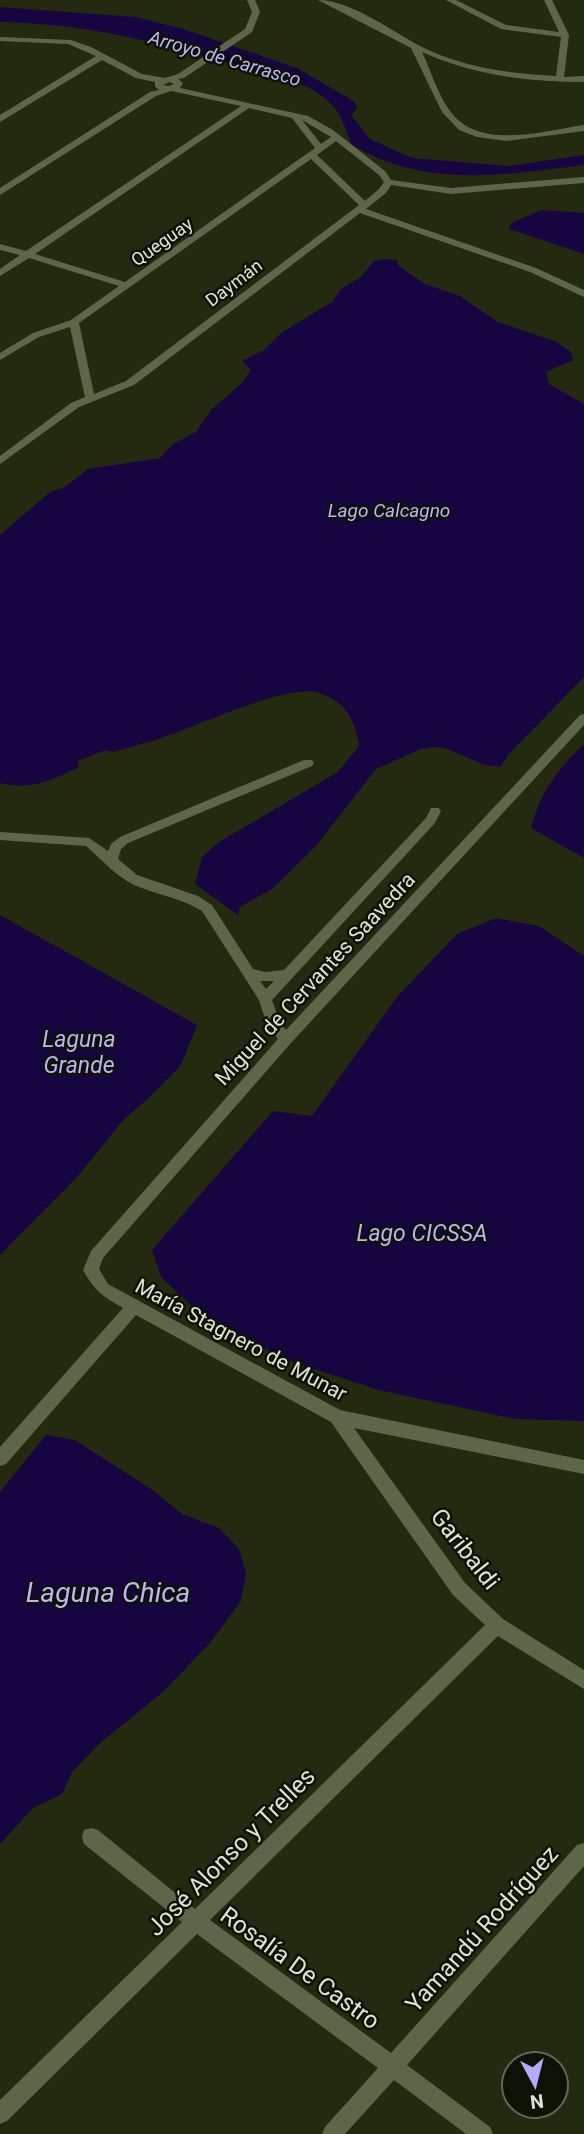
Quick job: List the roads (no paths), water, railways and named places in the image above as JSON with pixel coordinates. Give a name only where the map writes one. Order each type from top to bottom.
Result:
[{"type":"street","points":[[0,192],[239,38],[254,22],[256,12],[251,0]]},
{"type":"street","points":[[322,0],[368,19],[416,44],[477,68],[560,77],[584,76]]},
{"type":"street","points":[[337,0],[379,19],[416,44],[450,120],[469,132],[493,137],[518,137],[584,128]]},
{"type":"street","points":[[450,0],[504,27],[565,35]]},
{"type":"street","points":[[548,0],[565,35],[560,77]]},
{"type":"street","points":[[0,39],[20,42],[66,41],[186,91],[293,114],[325,128],[375,167],[388,182],[451,191],[584,180]]},
{"type":"street","points":[[10,48],[20,42]]},
{"type":"street","points":[[0,119],[101,57]]},
{"type":"street","points":[[0,273],[247,106]]},
{"type":"street","points":[[293,114],[315,151],[361,207],[533,270],[584,294]]},
{"type":"street","name":"Queguay","points":[[0,357],[36,335],[74,322],[335,138]]},
{"type":"street","name":"Daymán","points":[[0,461],[75,405],[130,383],[383,191],[388,182]]},
{"type":"street","points":[[0,247],[127,286]]},
{"type":"street","points":[[74,322],[90,398]]},
{"type":"street","name":"Miguel de Cervantes Saavedra","points":[[93,1276],[92,1264],[96,1255],[286,1039],[584,718]]},
{"type":"street","points":[[0,836],[89,842],[124,840],[309,763]]},
{"type":"street","points":[[265,999],[432,820],[435,811]]},
{"type":"street","points":[[110,862],[124,840]]},
{"type":"street","points":[[89,842],[132,878],[193,899],[207,908],[265,999],[274,1025],[286,1039]]},
{"type":"street","points":[[247,972],[265,977],[290,974]]},
{"type":"street","name":"María Stagnero de Munar","points":[[93,1276],[103,1289],[133,1307],[337,1417],[584,1467]]},
{"type":"street","points":[[0,1459],[133,1307]]},
{"type":"street","name":"Garibaldi","points":[[337,1417],[460,1588],[497,1625],[584,1680]]},
{"type":"street","name":"José Alonso y Trelles","points":[[0,2114],[497,1625]]},
{"type":"street","name":"Rosalía De Castro","points":[[91,1837],[197,1922],[483,2134]]},
{"type":"street","name":"Yamandú Rodríguez","points":[[332,2134],[584,1852]]},
{"type":"water","name":"Arroyo de Carrasco","points":[[0,7],[136,17],[183,29],[297,68],[355,102],[357,108],[351,115],[370,139],[412,158],[509,166],[584,155],[584,165],[495,175],[436,173],[407,168],[378,158],[351,144],[343,122],[333,106],[319,94],[297,83],[120,35],[60,26],[0,22]]},
{"type":"water","points":[[542,210],[584,213],[584,254],[509,229],[511,223]]},
{"type":"water","name":"Lago Calcagno","points":[[397,260],[399,266],[425,284],[460,296],[498,322],[557,342],[571,352],[573,360],[546,372],[549,384],[584,404],[584,677],[508,755],[501,767],[484,765],[448,749],[434,747],[421,749],[376,769],[315,847],[272,889],[240,907],[238,915],[195,884],[202,857],[219,842],[338,772],[359,746],[355,727],[346,711],[333,699],[315,692],[285,694],[152,741],[113,752],[106,750],[77,761],[79,767],[41,783],[21,786],[0,783],[0,535],[50,492],[65,487],[88,469],[160,458],[173,444],[196,432],[212,409],[241,384],[251,370],[242,361],[264,350],[281,333],[332,302],[341,289],[361,277],[374,261]]},
{"type":"water","points":[[584,744],[584,858],[531,828],[539,804],[551,783]]},
{"type":"water","name":"Laguna Grande","points":[[0,915],[197,1025],[181,1065],[124,1119],[78,1176],[0,1255]]},
{"type":"water","name":"Lago CICSSA","points":[[496,918],[539,926],[584,956],[584,1421],[515,1419],[379,1390],[295,1363],[208,1321],[161,1277],[152,1250],[273,1111],[312,1116],[397,997],[457,934]]},
{"type":"water","name":"Laguna Chica","points":[[46,1435],[75,1440],[154,1491],[182,1514],[219,1528],[239,1549],[246,1574],[241,1601],[210,1643],[163,1692],[100,1743],[72,1772],[62,1794],[33,1808],[0,1844],[0,1492]]}]
